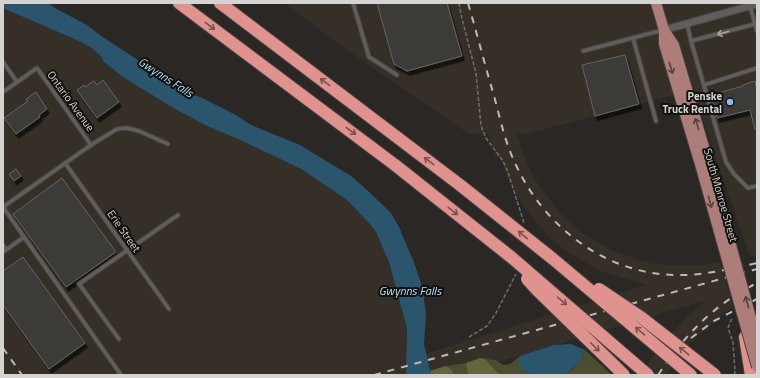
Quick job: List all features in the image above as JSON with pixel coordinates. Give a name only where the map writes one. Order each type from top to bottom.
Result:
[{"type":"highway","points":[[178,3],[309,99],[395,165],[511,257],[648,375]]},
{"type":"highway","points":[[220,3],[460,185],[553,259],[691,375]]},
{"type":"highway","points":[[511,257],[537,290],[624,375]]},
{"type":"highway","points":[[553,259],[642,318],[715,375]]},
{"type":"highway","points":[[743,320],[751,375]]},
{"type":"main road","name":"South Monroe Street","points":[[656,3],[664,30],[664,44],[704,163],[756,337]]},
{"type":"main road","name":"South Monroe Street","points":[[704,163],[743,320],[757,367]]},
{"type":"street","points":[[664,30],[753,5]]},
{"type":"lane","points":[[353,3],[369,57],[397,75]]},
{"type":"lane","points":[[753,5],[757,31]]},
{"type":"lane","points":[[687,23],[726,162],[734,174],[748,188],[757,186]]},
{"type":"lane","points":[[691,41],[755,24]]},
{"type":"lane","points":[[584,51],[664,30]]},
{"type":"lane","points":[[633,38],[656,121]]},
{"type":"lane","points":[[3,62],[17,82],[3,92]]},
{"type":"lane","name":"Ontario Avenue","points":[[17,82],[37,68],[92,145]]},
{"type":"lane","points":[[704,85],[757,68]]},
{"type":"lane","points":[[121,375],[3,207],[65,163],[117,129],[127,128],[139,131],[168,144]]},
{"type":"lane","name":"Erie Street","points":[[65,163],[169,309]]},
{"type":"lane","points":[[119,339],[80,284],[178,215]]},
{"type":"lane","points":[[3,245],[5,251],[24,237]]},
{"type":"path","points":[[459,3],[476,73],[481,126],[486,138],[503,161],[508,172],[521,209],[525,228]]},
{"type":"path","points":[[469,337],[487,326],[511,286],[519,268]]},
{"type":"shaded area","points":[[285,3],[757,3],[757,255],[750,257],[693,90],[527,134],[517,134],[528,166],[537,182],[558,211],[584,234],[615,252],[649,263],[667,265],[702,265],[720,262],[733,306],[693,341],[666,375],[642,375],[651,358],[686,317],[706,300],[455,375],[3,375],[3,8],[90,47],[100,55],[104,62],[123,77],[207,126],[301,169],[347,200],[376,232],[385,251],[395,281],[407,328],[406,352],[425,354],[646,285],[598,270],[565,250],[550,238],[525,209],[506,175],[501,159],[495,155],[489,134],[469,134],[337,43]]},
{"type":"green space","points":[[585,350],[612,375],[563,375],[571,371],[577,365]]},
{"type":"green space","points":[[520,356],[519,363],[523,371],[536,375],[500,375],[485,359],[496,360],[503,365],[510,364]]},
{"type":"green space","points":[[480,358],[485,359],[500,375],[468,375],[466,363]]},
{"type":"green space","points":[[466,363],[468,375],[454,375],[452,370],[446,366]]},
{"type":"green space","points":[[446,366],[452,370],[454,375],[431,375],[430,371]]},
{"type":"water","name":"Gwynns Falls","points":[[3,3],[48,3],[87,25],[183,91],[200,97],[236,115],[251,125],[300,145],[351,176],[391,213],[399,227],[415,265],[423,290],[426,315],[424,344],[431,375],[406,375],[407,328],[389,262],[376,232],[347,200],[301,169],[207,126],[170,106],[123,77],[104,62],[100,55],[90,47],[3,8]]},
{"type":"water","points":[[571,344],[585,350],[579,363],[566,374],[536,375],[523,371],[518,363],[520,356],[554,345]]},
{"type":"building","points":[[377,3],[447,3],[462,56],[407,71],[394,64]]},
{"type":"building","points":[[625,55],[639,104],[595,116],[582,65]]},
{"type":"building","points":[[103,80],[119,102],[97,118],[77,90],[94,81],[97,85]]},
{"type":"building","name":"Penske Truck Rental","points":[[755,81],[757,90],[757,129],[755,129],[750,110],[717,118],[711,95]]},
{"type":"building","points":[[36,92],[47,109],[39,115],[40,117],[16,134],[4,118],[28,101],[26,99]]},
{"type":"building","points":[[16,169],[21,176],[14,181],[9,174]]},
{"type":"building","points":[[62,178],[116,252],[66,287],[13,214]]},
{"type":"building","points":[[23,257],[85,343],[49,369],[3,305],[3,271]]},
{"type":"railway","points":[[468,3],[511,155],[527,186],[559,225],[578,242],[600,255],[623,265],[648,272],[684,275],[716,272],[757,263]]},
{"type":"railway","points":[[374,375],[757,269]]},
{"type":"railway","points":[[658,375],[668,360],[701,322],[727,301],[757,283]]},
{"type":"railway","points":[[691,338],[714,321],[757,299]]},
{"type":"railway","points":[[3,348],[22,375]]},
{"type":"place","name":"Penske Truck Rental","points":[[730,102]]}]
